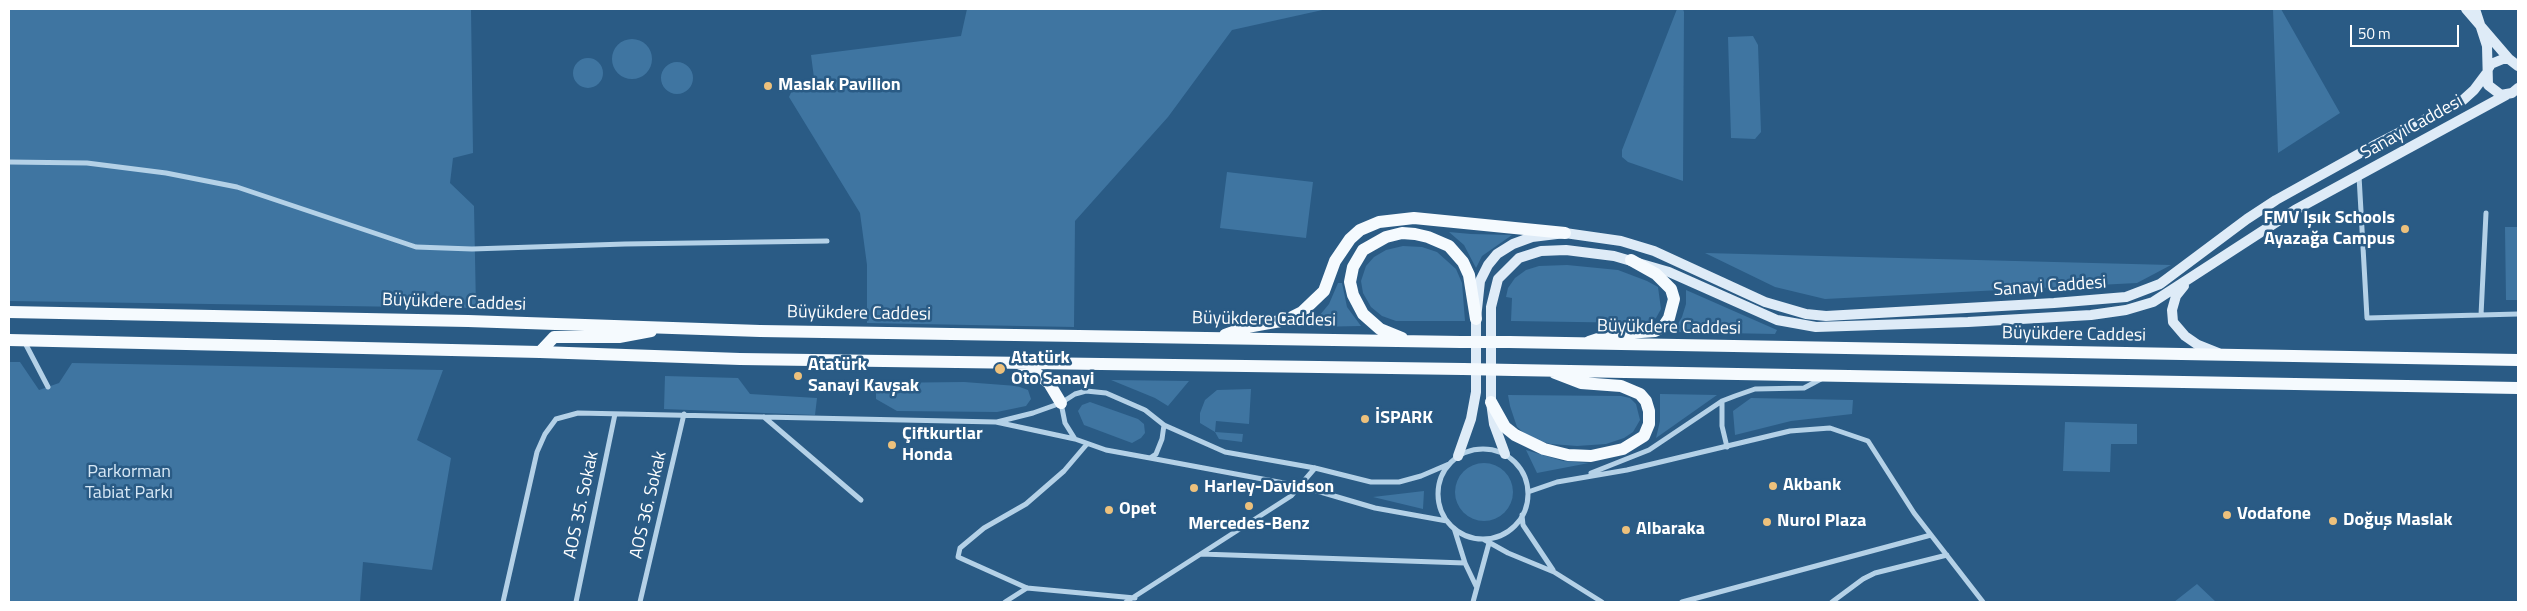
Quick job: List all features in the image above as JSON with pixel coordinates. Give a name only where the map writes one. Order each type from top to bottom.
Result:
[{"type":"main road","points":[[1218,337],[1247,326],[1286,320],[1302,312],[1324,291],[1335,261],[1346,244],[1360,230],[1379,222],[1414,218],[1565,233]]},
{"type":"main road","points":[[1422,341],[1398,337],[1380,329],[1363,314],[1353,295],[1350,282],[1353,267],[1363,250],[1372,243],[1402,233],[1428,237],[1449,246],[1463,262],[1469,275],[1476,319]]},
{"type":"main road","points":[[1584,344],[1613,334],[1655,331],[1663,327],[1670,318],[1674,299],[1671,289],[1656,274],[1631,260]]},
{"type":"main road","name":"Büyükdere Caddesi","points":[[9,312],[468,320],[663,328],[2518,360]]},
{"type":"main road","points":[[540,352],[554,337],[619,337],[663,328]]},
{"type":"main road","points":[[9,340],[540,352],[740,359],[1463,369],[2518,388]]},
{"type":"main road","points":[[1018,363],[1032,370],[1049,383],[1061,402]]},
{"type":"main road","points":[[1491,402],[1505,427],[1515,435],[1544,449],[1591,456],[1623,450],[1644,436],[1649,424],[1649,411],[1646,401],[1640,394],[1621,386],[1581,383],[1565,379],[1550,371]]},
{"type":"street","points":[[2466,9],[2509,59],[2518,66]]},
{"type":"street","points":[[2476,9],[2487,46],[2487,71],[2491,90],[2506,95]]},
{"type":"street","points":[[2487,71],[2497,60],[2509,59]]},
{"type":"street","name":"Sanayi Caddesi","points":[[1458,456],[1471,419],[1476,392],[1476,319],[1480,281],[1488,265],[1498,254],[1513,244],[1532,237],[1565,233],[1621,240],[1654,251],[1765,302],[1806,314],[1826,316],[2126,297],[2160,284],[2276,200],[2373,146],[2463,100],[2474,90],[2487,71]]},
{"type":"street","name":"Sanayi Caddesi","points":[[1504,454],[1494,424],[1491,402],[1491,307],[1493,292],[1498,279],[1508,266],[1519,258],[1534,253],[1566,250],[1631,260],[1669,272],[1777,320],[1816,327],[1958,322],[2110,313],[2153,302],[2295,210],[2518,88]]},
{"type":"street","points":[[9,162],[87,163],[166,173],[237,186],[416,247],[472,249],[625,244],[827,241]]},
{"type":"street","points":[[2359,176],[2367,318],[2518,314]]},
{"type":"street","points":[[2481,315],[2486,213]]},
{"type":"street","points":[[2188,280],[2176,296],[2172,310],[2173,322],[2178,329],[2198,345],[2222,355]]},
{"type":"street","points":[[24,340],[48,387]]},
{"type":"street","points":[[1528,492],[1581,476],[1649,450],[1722,401],[1755,389],[1804,388],[1813,385],[1825,375]]},
{"type":"street","points":[[996,422],[1033,413],[1086,391],[1106,393],[1144,410],[1164,424],[1225,452],[1314,468],[1371,482],[1399,482],[1421,476],[1449,464],[1458,456],[1481,448],[1504,454],[1521,470],[1528,492],[1522,515],[1515,525],[1506,532],[1482,539]]},
{"type":"street","points":[[1722,401],[1722,426],[1726,447]]},
{"type":"street","points":[[1061,402],[1065,423],[1075,439]]},
{"type":"street","points":[[503,602],[537,452],[545,434],[556,419],[578,413],[996,422],[1075,439],[1106,450],[1300,486],[1375,508],[1448,522]]},
{"type":"street","name":"AOS 35. Sokak","points":[[576,602],[615,414]]},
{"type":"street","name":"AOS 36. Sokak","points":[[640,602],[684,414]]},
{"type":"street","points":[[764,417],[861,500]]},
{"type":"street","points":[[1150,458],[1156,454],[1162,439],[1164,424]]},
{"type":"street","points":[[1581,476],[1627,470],[1790,431],[1830,428],[1855,435],[1868,441],[1931,536],[1983,602]]},
{"type":"street","points":[[1087,444],[1064,471],[1026,504],[984,528],[960,548],[958,557],[1027,588],[1134,598]]},
{"type":"street","points":[[1449,464],[1438,486],[1441,511],[1454,528],[1468,536],[1482,539],[1554,572],[1602,602]]},
{"type":"street","points":[[1126,602],[1291,496],[1314,468]]},
{"type":"street","points":[[1522,515],[1524,525],[1554,572]]},
{"type":"street","points":[[1454,528],[1465,563],[1476,586]]},
{"type":"street","points":[[1682,602],[1931,536]]},
{"type":"street","points":[[1473,602],[1489,543]]},
{"type":"street","points":[[1202,554],[1465,563]]},
{"type":"street","points":[[1832,602],[1863,579],[1875,573],[1946,555]]},
{"type":"street","points":[[1005,602],[1027,588]]},
{"type":"green space","points":[[9,9],[471,9],[473,153],[453,158],[450,183],[474,206],[476,308],[9,301]]},
{"type":"green space","points":[[967,9],[1327,9],[1232,30],[1168,117],[1075,221],[1074,327],[867,323],[867,265],[860,213],[789,97],[795,84],[814,78],[811,55],[961,36]]},
{"type":"green space","points":[[1677,9],[1683,9],[1684,12],[1683,181],[1628,162],[1622,157],[1622,150]]},
{"type":"green space","points":[[2273,9],[2281,9],[2340,113],[2278,153]]},
{"type":"green space","points":[[1753,36],[1758,45],[1761,132],[1755,139],[1731,138],[1728,37]]},
{"type":"green space","points":[[636,39],[643,42],[649,48],[652,59],[651,67],[643,76],[636,79],[628,79],[621,76],[613,67],[612,55],[615,48],[624,40]]},
{"type":"green space","points":[[588,58],[594,59],[602,67],[602,79],[594,87],[588,88],[582,87],[574,79],[573,73],[574,67],[582,59]]},
{"type":"green space","points":[[677,62],[683,63],[688,67],[692,72],[692,84],[688,89],[683,93],[677,94],[671,93],[666,89],[662,84],[661,78],[662,72],[666,67],[671,63]]},
{"type":"green space","points":[[1227,172],[1313,182],[1306,238],[1220,228]]},
{"type":"green space","points":[[2505,227],[2518,227],[2518,300],[2506,300]]},
{"type":"green space","points":[[1449,232],[1512,235],[1482,256],[1476,268],[1464,245]]},
{"type":"green space","points":[[1403,246],[1422,247],[1437,252],[1456,269],[1462,283],[1465,321],[1396,321],[1382,316],[1371,307],[1363,293],[1361,281],[1366,266],[1374,257],[1386,250]]},
{"type":"green space","points":[[1705,253],[2171,265],[2137,283],[1825,299],[1775,287]]},
{"type":"green space","points":[[1567,265],[1618,270],[1647,281],[1658,287],[1661,309],[1656,318],[1650,322],[1641,323],[1511,321],[1512,298],[1506,297],[1508,288],[1515,278],[1526,270],[1539,266]]},
{"type":"green space","points":[[1338,283],[1342,283],[1347,307],[1361,326],[1310,327],[1329,304]]},
{"type":"green space","points":[[1686,290],[1777,330],[1775,334],[1673,332],[1682,317],[1686,304]]},
{"type":"green space","name":"Parkorman Tabiat Parkı","points":[[9,362],[20,362],[39,390],[59,383],[72,363],[443,370],[417,440],[451,458],[432,570],[363,562],[360,602],[9,602]]},
{"type":"green space","points":[[665,376],[738,378],[750,394],[817,398],[815,415],[664,409]]},
{"type":"green space","points":[[1111,380],[1189,381],[1168,406],[1155,398]]},
{"type":"green space","points":[[964,382],[1017,386],[1028,390],[1031,399],[1026,406],[997,412],[897,411],[876,399],[876,383]]},
{"type":"green space","points":[[1251,389],[1249,424],[1216,421],[1215,432],[1200,423],[1200,413],[1205,400],[1217,390]]},
{"type":"green space","points":[[1660,394],[1717,395],[1656,438],[1660,421]]},
{"type":"green space","points":[[1508,395],[1621,396],[1630,398],[1636,404],[1640,420],[1633,432],[1624,438],[1606,444],[1577,446],[1551,444],[1530,438],[1517,427]]},
{"type":"green space","points":[[1751,398],[1853,400],[1852,414],[1791,421],[1735,435],[1733,411]]},
{"type":"green space","points":[[1090,402],[1138,419],[1144,424],[1145,433],[1141,438],[1132,443],[1084,425],[1078,411],[1082,405]]},
{"type":"green space","points":[[2065,422],[2137,424],[2137,444],[2111,444],[2110,472],[2063,471]]},
{"type":"green space","points":[[1215,432],[1243,434],[1242,442],[1219,439]]},
{"type":"green space","points":[[1526,450],[1563,461],[1589,463],[1537,473]]},
{"type":"green space","points":[[1484,463],[1495,465],[1508,476],[1513,492],[1511,503],[1500,516],[1484,521],[1473,519],[1460,508],[1455,492],[1457,481],[1468,468]]},
{"type":"green space","points":[[1424,491],[1423,509],[1373,497]]},
{"type":"green space","points":[[2197,584],[2216,602],[2174,602]]},
{"type":"place","name":"Maslak Pavilion","points":[[768,86]]},
{"type":"place","name":"FMV Işık Schools Ayazağa Campus","points":[[2405,229]]},
{"type":"place","name":"Atatürk Oto Sanayi","points":[[1000,369]]},
{"type":"place","name":"Atatürk Sanayi Kavşak","points":[[798,376]]},
{"type":"place","name":"İSPARK","points":[[1365,419]]},
{"type":"place","name":"Çiftkurtlar Honda","points":[[892,445]]},
{"type":"place","name":"Akbank","points":[[1773,486]]},
{"type":"place","name":"Harley-Davidson","points":[[1194,488]]},
{"type":"place","name":"Mercedes-Benz","points":[[1249,506]]},
{"type":"place","name":"Opet","points":[[1109,510]]},
{"type":"place","name":"Vodafone","points":[[2227,515]]},
{"type":"place","name":"Doğuş Maslak","points":[[2333,521]]},
{"type":"place","name":"Nurol Plaza","points":[[1767,522]]},
{"type":"place","name":"Albaraka","points":[[1626,530]]}]
